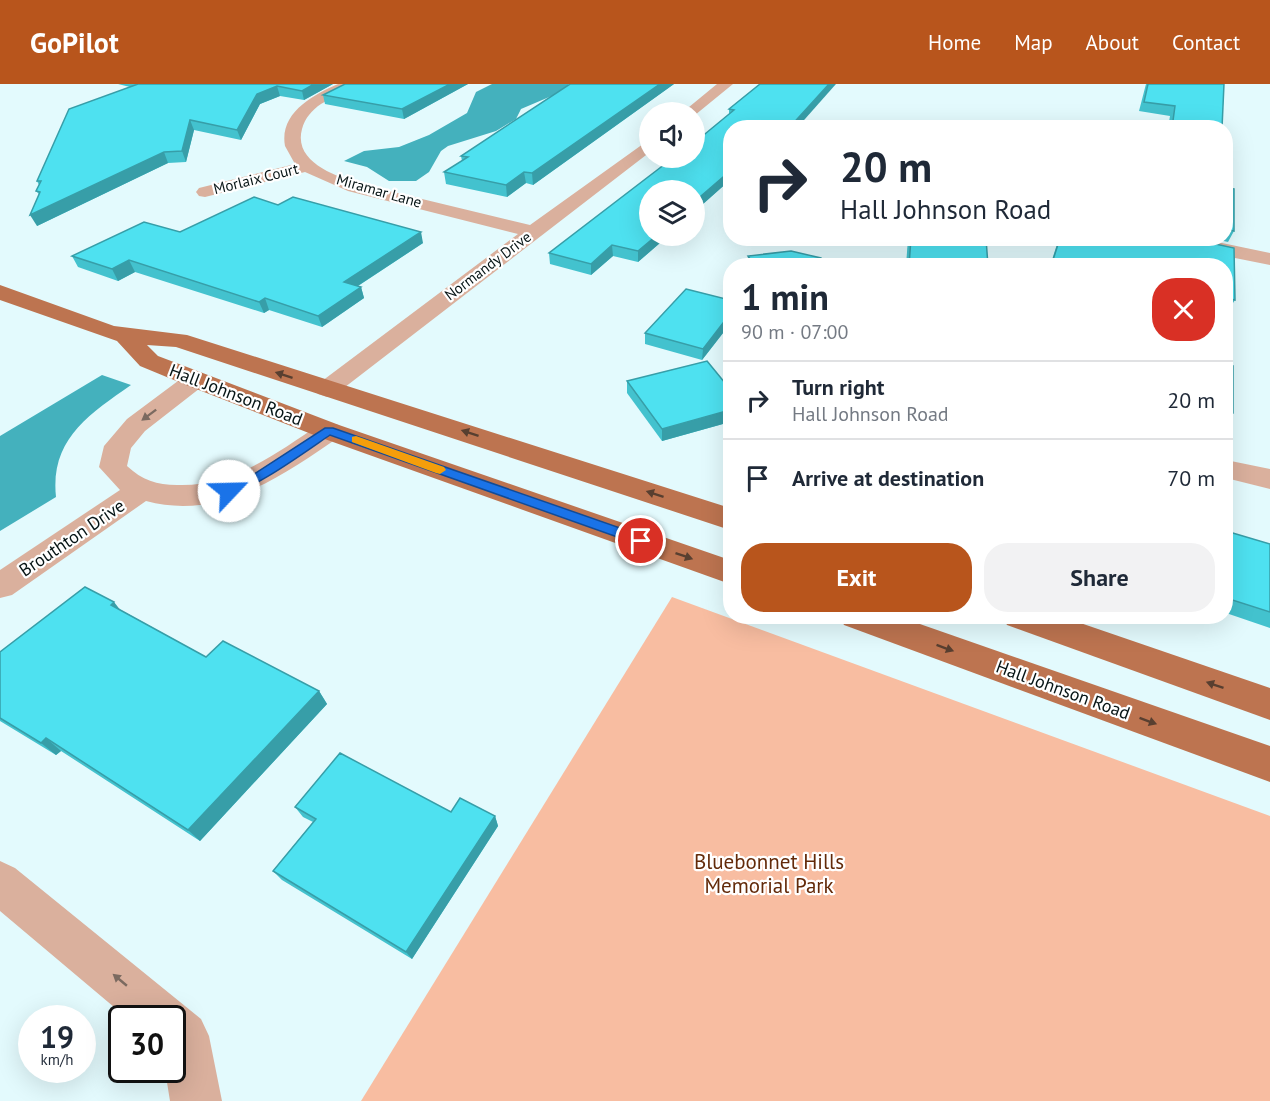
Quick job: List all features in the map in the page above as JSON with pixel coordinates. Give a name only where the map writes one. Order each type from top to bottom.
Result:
[{"type":"main road","name":"Hall Johnson Road","points":[[0,292],[106,331],[125,336],[179,340],[723,517]]},
{"type":"main road","name":"Hall Johnson Road","points":[[125,336],[149,361],[195,380],[723,570]]},
{"type":"main road","name":"Hall Johnson Road","points":[[897,624],[1270,764]]},
{"type":"main road","points":[[1042,624],[1270,704]]},
{"type":"street","points":[[308,166],[294,152],[291,139],[293,126],[300,115],[312,104],[351,84]]},
{"type":"street","points":[[703,102],[726,84]]},
{"type":"street","name":"Normandy Drive","points":[[327,389],[639,152]]},
{"type":"street","name":"Morlaix Court","points":[[205,192],[308,166]]},
{"type":"street","name":"Miramar Lane","points":[[308,166],[360,188],[533,232]]},
{"type":"street","points":[[1205,246],[1270,259]]},
{"type":"street","points":[[195,380],[136,425],[118,446],[113,467],[125,483],[184,497],[229,491],[255,479],[329,430]]},
{"type":"street","points":[[1233,471],[1270,479]]},
{"type":"street","name":"Brouthton Drive","points":[[0,586],[143,489]]},
{"type":"street","points":[[0,884],[148,1005]]},
{"type":"street","points":[[186,1047],[196,1101]]},
{"type":"green space","name":"Bluebonnet Hills Memorial Park","points":[[672,597],[723,616],[723,624],[746,624],[1270,816],[1270,1101],[361,1101]]},
{"type":"water","points":[[492,84],[568,84],[568,89],[521,109],[516,119],[496,131],[448,146],[441,151],[429,172],[416,181],[389,181],[367,167],[344,161],[364,151],[399,147],[429,135],[467,113],[476,92]]},
{"type":"water","points":[[102,375],[131,385],[100,407],[75,431],[66,444],[59,460],[56,497],[0,531],[0,436]]},
{"type":"building","points":[[138,84],[314,84],[302,91],[277,86],[257,94],[237,130],[190,120],[182,151],[164,152],[30,215],[40,192],[36,191],[41,181],[37,181],[69,109]]},
{"type":"building","points":[[345,84],[450,84],[402,109],[323,95]]},
{"type":"building","points":[[570,84],[660,84],[532,173],[524,172],[506,185],[444,172],[468,157],[461,156]]},
{"type":"building","points":[[760,84],[829,84],[796,120],[723,120],[723,177],[705,193],[705,180],[644,180],[660,168],[705,168],[705,134],[734,110],[729,109]]},
{"type":"building","points":[[1148,84],[1224,84],[1222,120],[1173,120],[1175,106],[1144,102]]},
{"type":"building","points":[[639,184],[639,246],[644,246],[638,251],[612,245],[591,264],[549,253]]},
{"type":"building","points":[[1233,189],[1234,189],[1233,231]]},
{"type":"building","points":[[254,197],[278,205],[293,197],[421,232],[344,282],[361,287],[318,316],[265,298],[259,302],[129,260],[112,269],[72,256],[144,222],[180,232]]},
{"type":"building","points":[[910,246],[987,246],[987,258],[910,258]]},
{"type":"building","points":[[1057,246],[1225,246],[1234,248],[1235,300],[1233,300],[1233,258],[1054,258]]},
{"type":"building","points":[[791,251],[821,258],[749,258],[748,256]]},
{"type":"building","points":[[686,289],[723,298],[723,323],[703,349],[645,333]]},
{"type":"building","points":[[707,361],[723,380],[723,412],[662,429],[627,381]]},
{"type":"building","points":[[1233,533],[1270,544],[1270,612],[1233,600]]},
{"type":"building","points":[[85,587],[114,602],[111,605],[206,657],[223,641],[319,691],[188,830],[46,738],[41,743],[0,718],[0,652]]},
{"type":"building","points":[[340,753],[451,812],[460,798],[495,816],[406,952],[273,871],[316,819],[295,807]]},
{"type":"slow traffic","points":[[356,440],[440,470]]},
{"type":"route","points":[[229,491],[255,479],[329,430],[641,541]]}]
